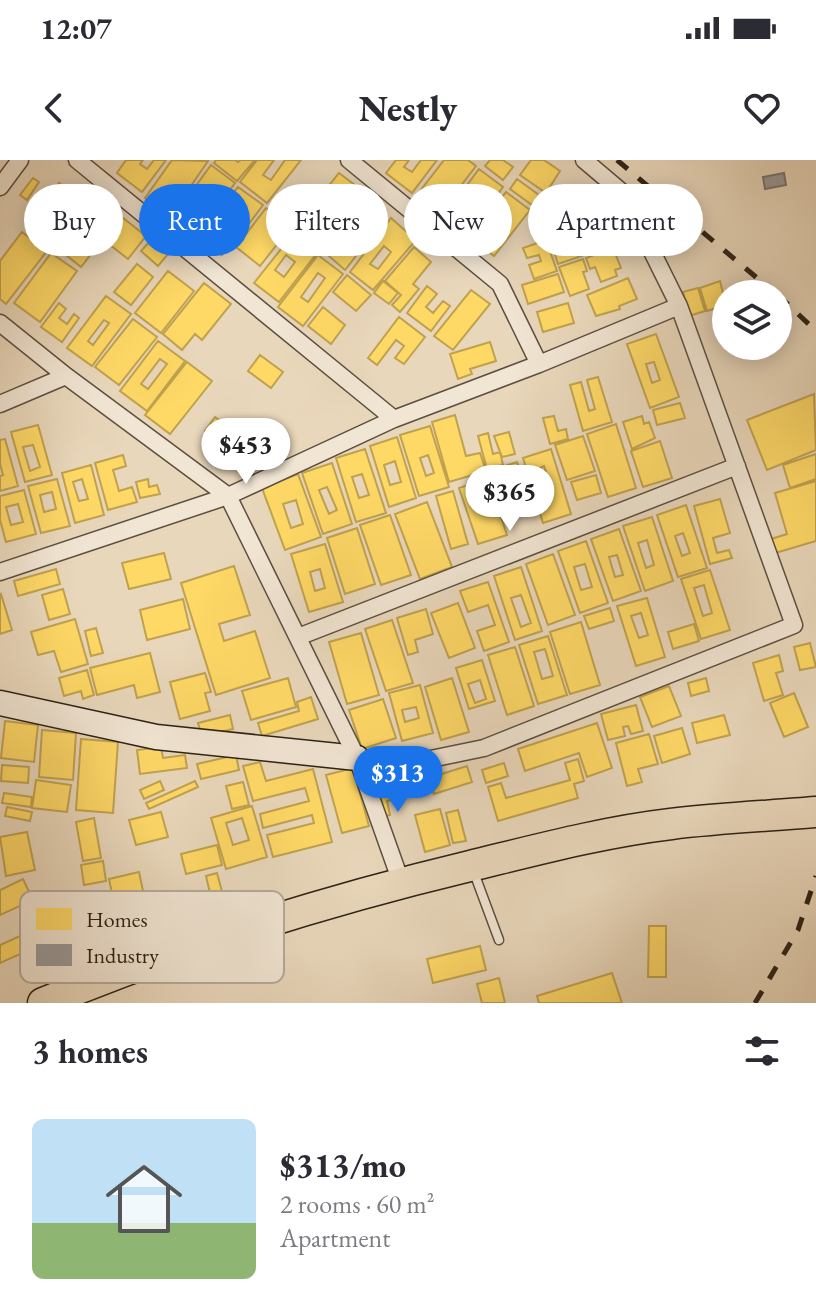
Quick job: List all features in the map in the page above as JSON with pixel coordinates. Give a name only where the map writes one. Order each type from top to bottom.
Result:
[{"type":"highway","points":[[284,916],[401,882],[568,842],[670,824],[816,812]]},
{"type":"highway","points":[[43,1003],[91,983]]},
{"type":"street","points":[[0,187],[20,160]]},
{"type":"street","points":[[77,160],[394,419]]},
{"type":"street","points":[[349,160],[500,284],[539,364]]},
{"type":"street","points":[[0,703],[156,737],[416,762],[484,748],[794,625],[679,306],[623,193],[584,160]]},
{"type":"street","points":[[0,572],[228,496],[394,419],[679,306]]},
{"type":"street","points":[[0,323],[228,496],[357,758],[401,882]]},
{"type":"street","points":[[0,404],[66,376]]},
{"type":"street","points":[[298,637],[737,466]]},
{"type":"lane","points":[[471,866],[499,940]]},
{"type":"building: Homes","points":[[126,160],[143,160],[140,164],[147,169],[154,160],[166,160],[148,184],[139,184],[139,190],[117,173]]},
{"type":"building: Homes","points":[[172,160],[208,161],[192,184],[155,184]]},
{"type":"building: Homes","points":[[216,160],[255,160],[237,181],[214,163]]},
{"type":"building: Homes","points":[[257,160],[274,160],[263,175],[271,180],[285,160],[301,160],[282,184],[266,184],[266,202],[250,190],[250,184],[240,182]]},
{"type":"building: Homes","points":[[396,160],[409,160],[404,167],[412,172],[421,160],[437,160],[419,184],[404,184],[404,187],[386,173]]},
{"type":"building: Homes","points":[[444,160],[468,160],[476,166],[462,184],[425,184]]},
{"type":"building: Homes","points":[[490,160],[503,160],[513,167],[503,180],[485,166]]},
{"type":"building: Homes","points":[[531,160],[544,160],[560,171],[552,184],[533,184],[520,175]]},
{"type":"building: Homes","points":[[211,165],[234,184],[197,184]]},
{"type":"building: Homes","points":[[479,169],[499,184],[468,184]]},
{"type":"building: Homes","points":[[339,173],[353,184],[330,184]]},
{"type":"building: Homes","points":[[517,179],[528,187],[528,202],[512,190]]},
{"type":"building: Homes","points":[[250,196],[263,205],[250,223]]},
{"type":"building: Homes","points":[[512,196],[528,208],[512,233]]},
{"type":"building: Homes","points":[[266,208],[268,256],[260,266],[247,256],[250,256],[250,229]]},
{"type":"building: Homes","points":[[123,218],[139,231],[139,245],[128,259],[123,255]]},
{"type":"building: Homes","points":[[391,218],[404,229],[404,254],[373,290],[350,272],[362,256],[376,256],[370,264],[378,269],[388,256],[391,252],[388,249],[388,222]]},
{"type":"building: Homes","points":[[22,232],[24,256],[43,256],[6,304],[0,299],[0,261]]},
{"type":"building: Homes","points":[[528,246],[528,256],[535,256],[527,258],[523,248]]},
{"type":"building: Homes","points":[[49,256],[55,256],[77,271],[40,322],[14,303]]},
{"type":"building: Homes","points":[[67,256],[89,256],[81,267]]},
{"type":"building: Homes","points":[[147,256],[166,256],[158,266]]},
{"type":"building: Homes","points":[[275,256],[285,256],[275,270],[284,277],[295,262],[287,256],[315,256],[279,302],[254,283]]},
{"type":"building: Homes","points":[[319,256],[343,274],[303,326],[278,307]],"holes":[[[318,273],[325,278],[308,302],[301,297]]]},
{"type":"building: Homes","points":[[329,256],[356,256],[345,270]]},
{"type":"building: Homes","points":[[406,256],[424,256],[431,262],[413,284],[419,289],[400,312],[392,305],[401,295],[385,281]]},
{"type":"building: Homes","points":[[539,256],[552,256],[557,271],[534,279],[529,265],[541,261]]},
{"type":"building: Homes","points":[[555,256],[582,256],[558,264]]},
{"type":"building: Homes","points":[[616,256],[621,268],[615,270],[617,276],[601,282],[595,267],[590,269],[586,258]]},
{"type":"building: Homes","points":[[583,259],[587,271],[583,272],[589,289],[570,296],[559,267]]},
{"type":"building: Homes","points":[[137,264],[153,277],[131,305],[114,292]]},
{"type":"building: Homes","points":[[168,271],[194,291],[161,333],[135,313]]},
{"type":"building: Homes","points":[[558,274],[564,292],[528,304],[522,285]]},
{"type":"building: Homes","points":[[347,275],[371,295],[356,311],[333,292]]},
{"type":"building: Homes","points":[[628,278],[637,299],[619,306],[620,309],[596,316],[587,295]]},
{"type":"building: Homes","points":[[383,281],[398,293],[389,304],[374,293]]},
{"type":"building: Homes","points":[[204,283],[231,304],[202,340],[195,334],[182,350],[163,334]]},
{"type":"building: Homes","points":[[712,284],[712,309],[707,311],[700,288]]},
{"type":"building: Homes","points":[[427,286],[437,294],[426,307],[433,313],[443,301],[450,306],[431,331],[407,313]]},
{"type":"building: Homes","points":[[698,288],[705,311],[689,316],[683,292]]},
{"type":"building: Homes","points":[[471,290],[490,304],[453,350],[434,336]]},
{"type":"building: Homes","points":[[106,296],[131,314],[92,366],[67,348]],"holes":[[[104,320],[109,323],[93,345],[88,341]]]},
{"type":"building: Homes","points":[[59,303],[66,309],[59,318],[67,324],[74,314],[79,318],[62,342],[41,327]]},
{"type":"building: Homes","points":[[568,303],[574,323],[543,332],[537,312]]},
{"type":"building: Homes","points":[[323,307],[345,325],[331,344],[308,326]]},
{"type":"building: Homes","points":[[399,317],[425,337],[404,364],[395,358],[404,346],[396,340],[377,365],[368,358]]},
{"type":"building: Homes","points":[[133,319],[157,337],[119,385],[95,367]]},
{"type":"building: Homes","points":[[656,334],[679,397],[650,408],[627,344]],"holes":[[[654,362],[660,380],[652,383],[646,364]]]},
{"type":"building: Homes","points":[[158,341],[185,361],[147,411],[120,391]],"holes":[[[160,359],[167,364],[148,389],[141,384]]]},
{"type":"building: Homes","points":[[490,342],[496,361],[470,369],[472,374],[458,379],[450,354]]},
{"type":"building: Homes","points":[[260,355],[283,372],[271,388],[248,371]]},
{"type":"building: Homes","points":[[187,362],[212,381],[170,434],[145,415]]},
{"type":"building: Homes","points":[[598,377],[612,422],[583,431],[570,385],[581,382],[589,411],[595,409],[587,380]]},
{"type":"building: Homes","points":[[814,394],[816,450],[767,470],[747,420]]},
{"type":"building: Homes","points":[[680,403],[685,418],[657,425],[653,410]]},
{"type":"building: Homes","points":[[455,415],[466,456],[480,453],[486,471],[449,482],[432,422]]},
{"type":"building: Homes","points":[[554,416],[558,431],[566,429],[568,439],[550,444],[543,418]]},
{"type":"building: Homes","points":[[642,416],[644,424],[649,422],[655,438],[632,449],[623,422]]},
{"type":"building: Homes","points":[[215,417],[237,433],[227,447],[205,431]]},
{"type":"building: Homes","points":[[616,424],[636,488],[608,497],[587,434]]},
{"type":"building: Homes","points":[[38,425],[52,475],[25,482],[11,432]],"holes":[[[33,445],[40,467],[30,471],[23,447]]]},
{"type":"building: Homes","points":[[430,426],[449,487],[419,496],[400,435]],"holes":[[[428,455],[434,473],[426,476],[420,458]]]},
{"type":"building: Homes","points":[[509,432],[515,454],[502,457],[494,436]]},
{"type":"building: Homes","points":[[488,433],[493,454],[500,452],[503,465],[487,469],[478,436]]},
{"type":"building: Homes","points":[[583,436],[595,471],[567,480],[555,445]]},
{"type":"building: Homes","points":[[397,437],[416,498],[389,507],[370,446]],"holes":[[[395,461],[401,482],[390,485],[384,465]]]},
{"type":"building: Homes","points":[[5,439],[18,486],[0,491],[0,476],[3,475],[0,440]]},
{"type":"building: Homes","points":[[660,441],[672,478],[643,487],[631,451]]},
{"type":"building: Homes","points":[[365,449],[386,513],[356,522],[336,458]],"holes":[[[362,474],[369,495],[359,498],[352,477]]]},
{"type":"building: Homes","points":[[551,449],[571,514],[543,523],[523,458]],"holes":[[[544,466],[552,490],[546,493],[538,469]]]},
{"type":"building: Homes","points":[[816,454],[816,479],[790,488],[783,465]]},
{"type":"building: Homes","points":[[123,455],[126,466],[113,470],[119,491],[132,487],[137,502],[108,510],[95,463]]},
{"type":"building: Homes","points":[[517,462],[524,481],[518,483],[522,495],[500,502],[489,471]]},
{"type":"building: Homes","points":[[332,463],[352,524],[323,534],[302,473]],"holes":[[[327,487],[337,510],[329,514],[319,490]]]},
{"type":"building: Homes","points":[[91,465],[104,515],[75,523],[62,473]],"holes":[[[82,479],[88,499],[79,501],[73,482]]]},
{"type":"building: Homes","points":[[298,474],[321,537],[285,550],[262,488]],"holes":[[[296,500],[303,524],[291,528],[283,504]]]},
{"type":"building: Homes","points":[[596,475],[601,493],[577,500],[571,482]]},
{"type":"building: Homes","points":[[488,478],[507,535],[478,544],[459,488]]},
{"type":"building: Homes","points":[[57,479],[70,526],[41,533],[28,486]],"holes":[[[52,492],[56,509],[44,512],[40,495]]]},
{"type":"building: Homes","points":[[148,479],[149,487],[157,485],[160,494],[140,498],[136,482]]},
{"type":"building: Homes","points":[[816,481],[816,541],[772,554],[768,540],[787,534],[775,493]]},
{"type":"building: Homes","points":[[24,490],[36,534],[6,542],[0,520],[0,496]],"holes":[[[18,504],[23,522],[11,525],[6,507]]]},
{"type":"building: Homes","points":[[453,491],[468,544],[451,549],[436,496]]},
{"type":"building: Homes","points":[[720,499],[730,533],[713,538],[717,553],[729,550],[732,558],[710,564],[694,506]]},
{"type":"building: Homes","points":[[427,502],[452,567],[420,579],[395,514]]},
{"type":"building: Homes","points":[[686,505],[707,568],[678,577],[657,515]],"holes":[[[683,533],[690,553],[682,556],[675,536]]]},
{"type":"building: Homes","points":[[390,515],[411,575],[381,585],[360,525]]},
{"type":"building: Homes","points":[[652,517],[673,581],[645,591],[623,526]],"holes":[[[647,540],[654,565],[646,568],[638,543]]]},
{"type":"building: Homes","points":[[357,528],[375,584],[345,594],[327,538]]},
{"type":"building: Homes","points":[[619,529],[641,591],[613,601],[591,539]],"holes":[[[617,555],[623,575],[615,577],[609,557]]]},
{"type":"building: Homes","points":[[586,541],[608,603],[580,613],[558,551]],"holes":[[[585,564],[592,587],[581,590],[574,567]]]},
{"type":"building: Homes","points":[[325,544],[343,602],[309,612],[291,554]],"holes":[[[320,569],[325,588],[315,591],[310,572]]]},
{"type":"building: Homes","points":[[164,553],[171,579],[129,589],[122,563]]},
{"type":"building: Homes","points":[[553,554],[575,615],[548,625],[526,564]]},
{"type":"building: Homes","points":[[234,566],[250,615],[219,624],[224,641],[255,631],[270,678],[216,695],[181,583]]},
{"type":"building: Homes","points":[[521,567],[542,631],[515,640],[494,576]],"holes":[[[521,595],[531,623],[521,627],[511,598]]]},
{"type":"building: Homes","points":[[56,569],[60,584],[18,596],[14,581]]},
{"type":"building: Homes","points":[[710,570],[730,630],[701,639],[681,579]],"holes":[[[704,585],[712,613],[703,616],[694,588]]]},
{"type":"building: Homes","points":[[488,582],[509,642],[484,651],[477,631],[495,625],[488,605],[468,612],[460,591]]},
{"type":"building: Homes","points":[[63,589],[70,614],[49,620],[42,595]]},
{"type":"building: Homes","points":[[0,595],[12,630],[0,634]]},
{"type":"building: Homes","points":[[647,598],[665,657],[636,666],[617,606]],"holes":[[[641,613],[648,635],[639,638],[631,616]]]},
{"type":"building: Homes","points":[[183,599],[190,629],[147,640],[140,610]]},
{"type":"building: Homes","points":[[458,603],[475,648],[449,658],[431,613]]},
{"type":"building: Homes","points":[[610,608],[614,621],[589,629],[584,616]]},
{"type":"building: Homes","points":[[426,609],[433,634],[415,640],[418,652],[408,655],[397,618]]},
{"type":"building: Homes","points":[[75,619],[88,664],[61,672],[54,651],[38,655],[31,632]]},
{"type":"building: Homes","points":[[392,620],[413,683],[386,691],[365,629]]},
{"type":"building: Homes","points":[[581,622],[600,685],[570,694],[550,632]]},
{"type":"building: Homes","points":[[694,624],[699,641],[673,649],[668,632]]},
{"type":"building: Homes","points":[[96,628],[103,653],[91,656],[85,631]]},
{"type":"building: Homes","points":[[361,633],[379,695],[347,704],[329,642]]},
{"type":"building: Homes","points":[[548,636],[567,695],[538,704],[519,645]],"holes":[[[545,649],[553,676],[542,679],[534,652]]]},
{"type":"building: Homes","points":[[810,643],[816,667],[800,670],[794,647]]},
{"type":"building: Homes","points":[[515,647],[534,706],[507,715],[488,655]]},
{"type":"building: Homes","points":[[150,653],[160,692],[137,698],[134,685],[97,695],[90,668]]},
{"type":"building: Homes","points":[[779,655],[783,671],[776,673],[783,695],[764,701],[753,663]]},
{"type":"building: Homes","points":[[482,660],[495,701],[469,709],[456,668]],"holes":[[[480,680],[486,699],[475,703],[468,684]]]},
{"type":"building: Homes","points":[[87,670],[94,695],[83,699],[81,691],[64,696],[59,678]]},
{"type":"building: Homes","points":[[205,673],[211,692],[205,693],[210,711],[180,719],[170,682]]},
{"type":"building: Homes","points":[[288,678],[296,707],[251,720],[242,691]]},
{"type":"building: Homes","points":[[452,678],[469,732],[441,740],[425,687]]},
{"type":"building: Homes","points":[[706,678],[709,691],[691,696],[688,683]]},
{"type":"building: Homes","points":[[420,685],[433,733],[402,741],[389,693]],"holes":[[[416,707],[419,718],[405,722],[402,710]]]},
{"type":"building: Homes","points":[[669,686],[681,716],[652,727],[640,697]]},
{"type":"building: Homes","points":[[794,693],[808,727],[784,737],[770,703]]},
{"type":"building: Homes","points":[[311,697],[318,719],[262,736],[258,723],[299,711],[297,702]]},
{"type":"building: Homes","points":[[383,699],[396,738],[362,749],[349,710]]},
{"type":"building: Homes","points":[[636,705],[643,731],[631,734],[628,726],[623,727],[625,736],[608,740],[601,714]]},
{"type":"building: Homes","points":[[230,715],[233,729],[202,736],[198,723]]},
{"type":"building: Homes","points":[[724,715],[730,735],[697,743],[692,723]]},
{"type":"building: Homes","points":[[5,721],[38,725],[34,762],[1,758]]},
{"type":"building: Homes","points":[[597,723],[612,768],[587,777],[579,753],[525,771],[518,749]]},
{"type":"building: Homes","points":[[682,728],[690,754],[662,763],[654,736]]},
{"type":"building: Homes","points":[[42,730],[76,733],[73,780],[39,777]]},
{"type":"building: Homes","points":[[649,734],[658,764],[638,769],[642,782],[627,786],[616,743]]},
{"type":"building: Homes","points":[[81,739],[118,742],[113,813],[76,810]]},
{"type":"building: Homes","points":[[161,747],[163,758],[185,755],[187,768],[140,774],[137,750]]},
{"type":"building: Homes","points":[[236,755],[239,770],[201,779],[197,764]]},
{"type":"building: Homes","points":[[578,759],[584,781],[574,784],[578,798],[498,821],[488,787],[501,783],[506,798],[570,780],[565,763]]},
{"type":"building: Homes","points":[[260,762],[266,781],[313,769],[332,842],[273,857],[267,835],[314,823],[312,815],[263,828],[260,814],[309,801],[305,788],[253,801],[243,766]]},
{"type":"building: Homes","points":[[504,763],[508,776],[486,783],[482,770]]},
{"type":"building: Homes","points":[[2,765],[29,767],[28,783],[1,781]]},
{"type":"building: Homes","points":[[467,766],[472,782],[434,794],[429,778]]},
{"type":"building: Homes","points":[[353,768],[369,826],[342,833],[326,775]]},
{"type":"building: Homes","points":[[384,771],[389,792],[402,789],[404,797],[387,801],[390,815],[382,817],[372,774]]},
{"type":"building: Homes","points":[[36,780],[71,785],[67,812],[32,808]]},
{"type":"building: Homes","points":[[160,781],[164,790],[144,799],[140,790]]},
{"type":"building: Homes","points":[[195,781],[198,787],[149,809],[146,803]]},
{"type":"building: Homes","points":[[243,782],[249,805],[232,809],[226,786]]},
{"type":"building: Homes","points":[[4,793],[32,797],[31,807],[2,803]]},
{"type":"building: Homes","points":[[252,806],[267,857],[226,869],[211,818]],"holes":[[[242,818],[249,840],[233,845],[226,823]]]},
{"type":"building: Homes","points":[[7,807],[32,812],[30,821],[5,816]]},
{"type":"building: Homes","points":[[440,809],[450,845],[425,852],[415,815]]},
{"type":"building: Homes","points":[[458,810],[466,841],[453,843],[446,813]]},
{"type":"building: Homes","points":[[161,812],[168,837],[136,845],[129,820]]},
{"type":"building: Homes","points":[[94,818],[101,858],[83,861],[76,822]]},
{"type":"building: Homes","points":[[27,832],[35,870],[6,876],[0,837]]},
{"type":"building: Homes","points":[[217,845],[222,865],[186,874],[181,854]]},
{"type":"building: Homes","points":[[103,861],[106,881],[84,885],[81,865]]},
{"type":"building: Homes","points":[[139,872],[143,891],[112,891],[109,879]]},
{"type":"building: Homes","points":[[217,873],[222,891],[209,891],[206,876]]},
{"type":"building: Homes","points":[[23,879],[29,891],[20,891],[20,906],[0,915],[0,890]]},
{"type":"building: Homes","points":[[649,926],[666,926],[666,977],[648,977]]},
{"type":"building: Homes","points":[[20,936],[20,954],[0,963],[0,945]]},
{"type":"building: Homes","points":[[480,946],[486,970],[433,983],[427,959]]},
{"type":"building: Homes","points":[[612,973],[622,1003],[539,1003],[537,996]]},
{"type":"building: Homes","points":[[499,978],[505,1003],[482,1003],[477,984]]},
{"type":"building: Industry","points":[[784,173],[786,185],[765,189],[763,177]]},
{"type":"railway","points":[[617,160],[759,280]]},
{"type":"railway","points":[[792,308],[816,331]]},
{"type":"railway","points":[[755,1003],[798,930],[816,876]]}]
